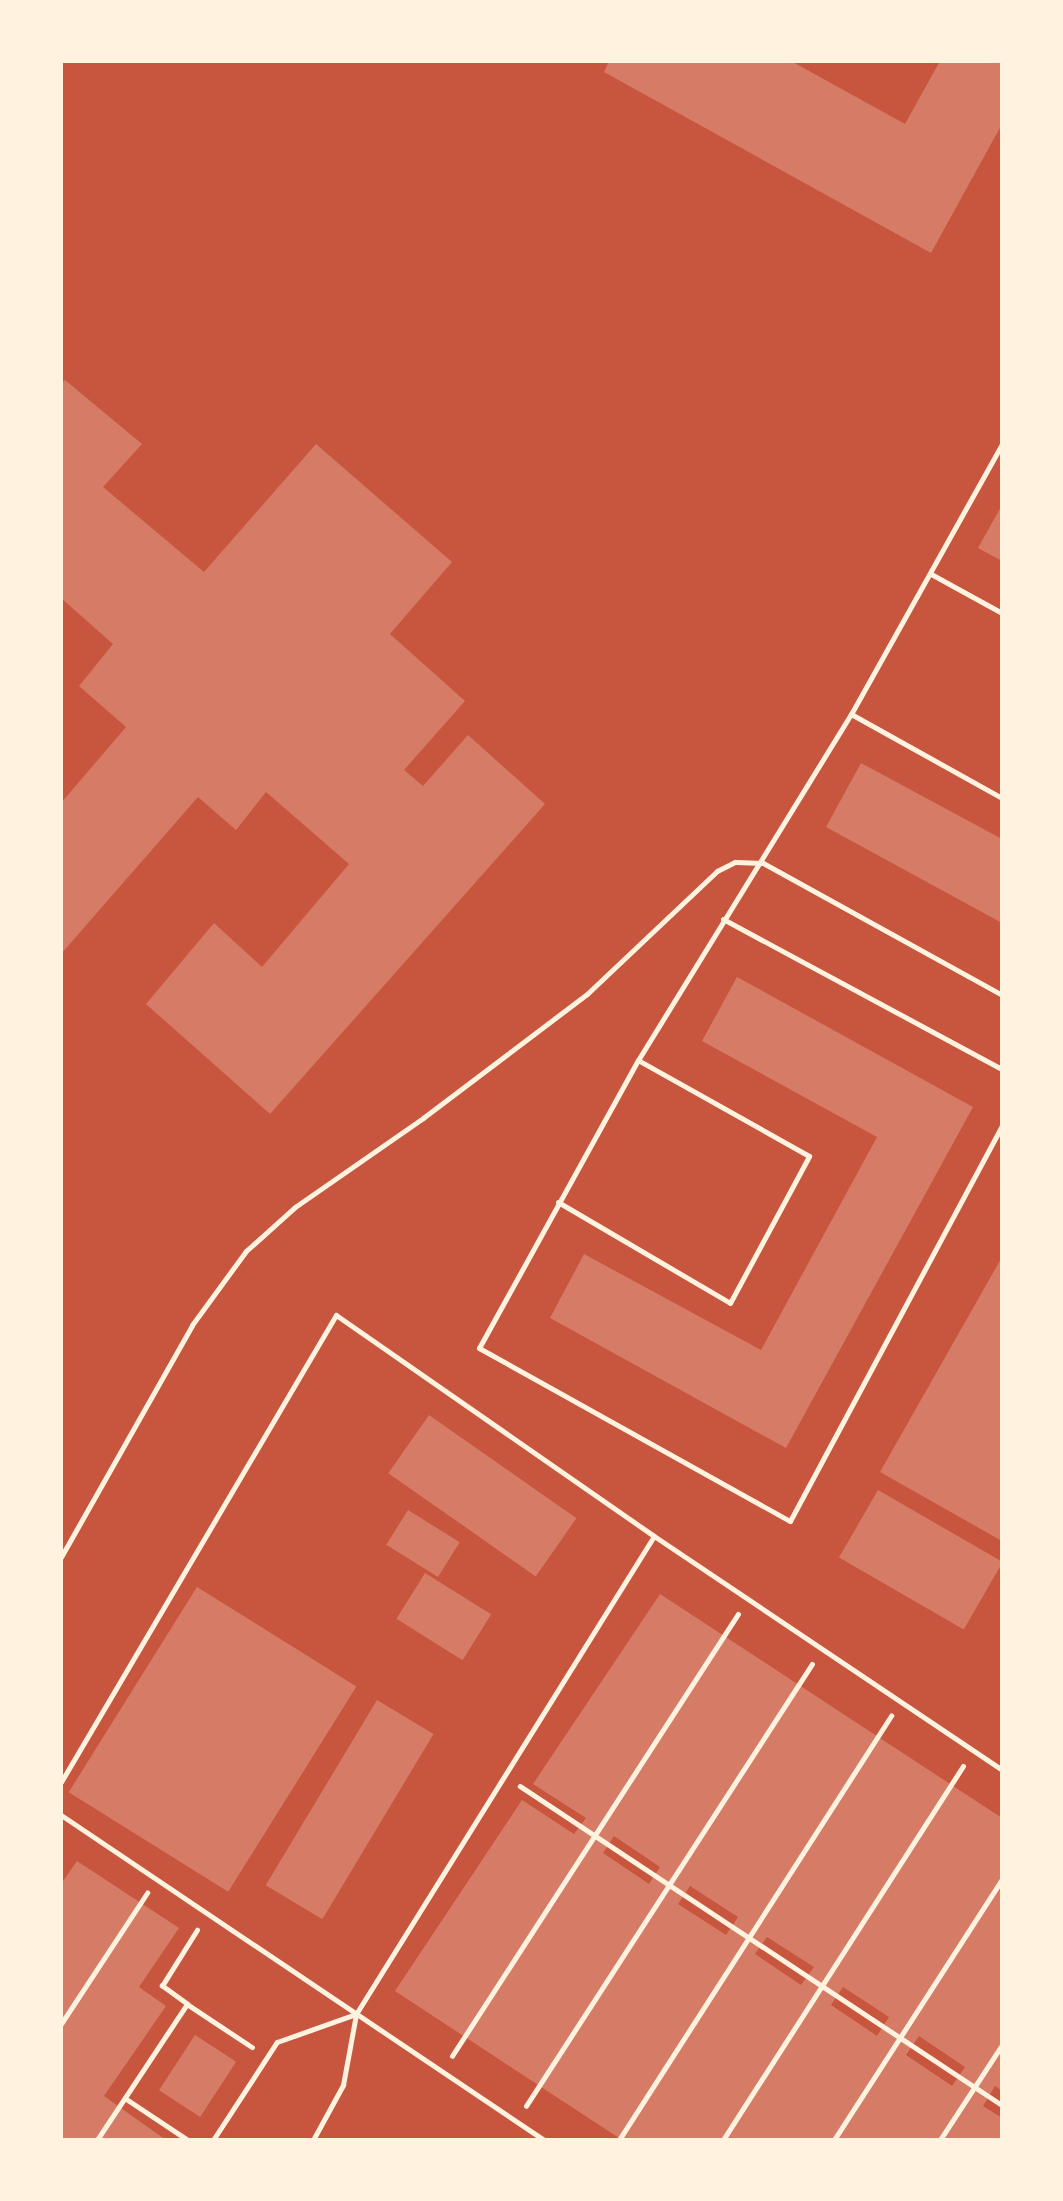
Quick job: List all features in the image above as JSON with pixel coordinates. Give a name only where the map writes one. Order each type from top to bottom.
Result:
[{"type":"lane","points":[[1002,444],[931,574],[763,863],[723,919],[638,1060],[479,1348],[790,1521],[1002,1125]]},
{"type":"lane","points":[[931,574],[1002,613]]},
{"type":"lane","points":[[851,714],[1002,798]]},
{"type":"lane","points":[[61,1557],[192,1325],[246,1251],[295,1207],[423,1118],[587,994],[717,871],[735,862],[763,863],[1002,995]]},
{"type":"lane","points":[[723,919],[1002,1069]]},
{"type":"lane","points":[[558,1202],[730,1303],[809,1156],[638,1060]]},
{"type":"lane","points":[[61,1782],[336,1315],[654,1536],[1002,1770]]},
{"type":"lane","points":[[313,2140],[343,2085],[356,2014],[654,1536]]},
{"type":"lane","points":[[61,1815],[544,2140]]},
{"type":"lane","points":[[213,2140],[277,2042],[356,2014]]},
{"type":"path","points":[[442,2072],[748,1599]]},
{"type":"path","points":[[516,2121],[822,1649]]},
{"type":"path","points":[[619,2140],[900,1702]]},
{"type":"path","points":[[723,2140],[973,1750]]},
{"type":"path","points":[[505,1775],[1002,2105]]},
{"type":"path","points":[[61,2024],[156,1879]]},
{"type":"path","points":[[834,2140],[1002,1879]]},
{"type":"path","points":[[207,1914],[162,1986],[267,2057]]},
{"type":"path","points":[[97,2140],[187,2004]]},
{"type":"path","points":[[940,2140],[1002,2045]]},
{"type":"path","points":[[125,2098],[188,2140]]},
{"type":"building","points":[[609,61],[791,61],[905,124],[940,61],[1002,61],[1002,124],[931,253],[604,72]]},
{"type":"building","points":[[65,380],[142,444],[103,487],[204,572],[316,444],[452,562],[390,634],[465,701],[404,770],[423,786],[468,735],[545,804],[270,1114],[146,1004],[214,923],[262,967],[349,864],[266,792],[236,830],[198,797],[61,954],[61,803],[126,727],[79,686],[113,644],[61,598],[61,384]]},
{"type":"building","points":[[1002,505],[1002,561],[978,548]]},
{"type":"building","points":[[861,763],[1002,839],[1002,923],[826,827]]},
{"type":"building","points":[[737,977],[973,1107],[786,1448],[550,1318],[584,1254],[761,1350],[877,1137],[702,1041]]},
{"type":"building","points":[[1002,1257],[1002,1541],[880,1472]]},
{"type":"building","points":[[429,1415],[576,1518],[536,1576],[388,1473]]},
{"type":"building","points":[[878,1490],[1002,1562],[964,1630],[839,1558]]},
{"type":"building","points":[[408,1510],[460,1542],[438,1577],[386,1545]]},
{"type":"building","points":[[425,1573],[491,1614],[463,1660],[396,1619]]},
{"type":"building","points":[[197,1587],[356,1687],[228,1892],[69,1792]]},
{"type":"building","points":[[660,1594],[1002,1818],[1002,2091],[995,2086],[983,2106],[1002,2118],[1002,2140],[622,2140],[395,1991],[522,1800],[574,1834],[586,1818],[533,1784]],"holes":[[[614,1836],[660,1867],[649,1884],[603,1853]],[[690,1886],[738,1917],[726,1935],[678,1904]],[[767,1937],[814,1967],[801,1985],[755,1954]],[[843,1987],[889,2017],[877,2036],[831,2005]],[[919,2036],[965,2067],[952,2086],[906,2055]]]},
{"type":"building","points":[[377,1700],[434,1734],[322,1919],[266,1885]]},
{"type":"building","points":[[77,1861],[179,1928],[139,1987],[166,2006],[104,2096],[166,2140],[61,2140],[61,1884]]},
{"type":"building","points":[[195,2035],[236,2062],[200,2117],[159,2090]]}]
